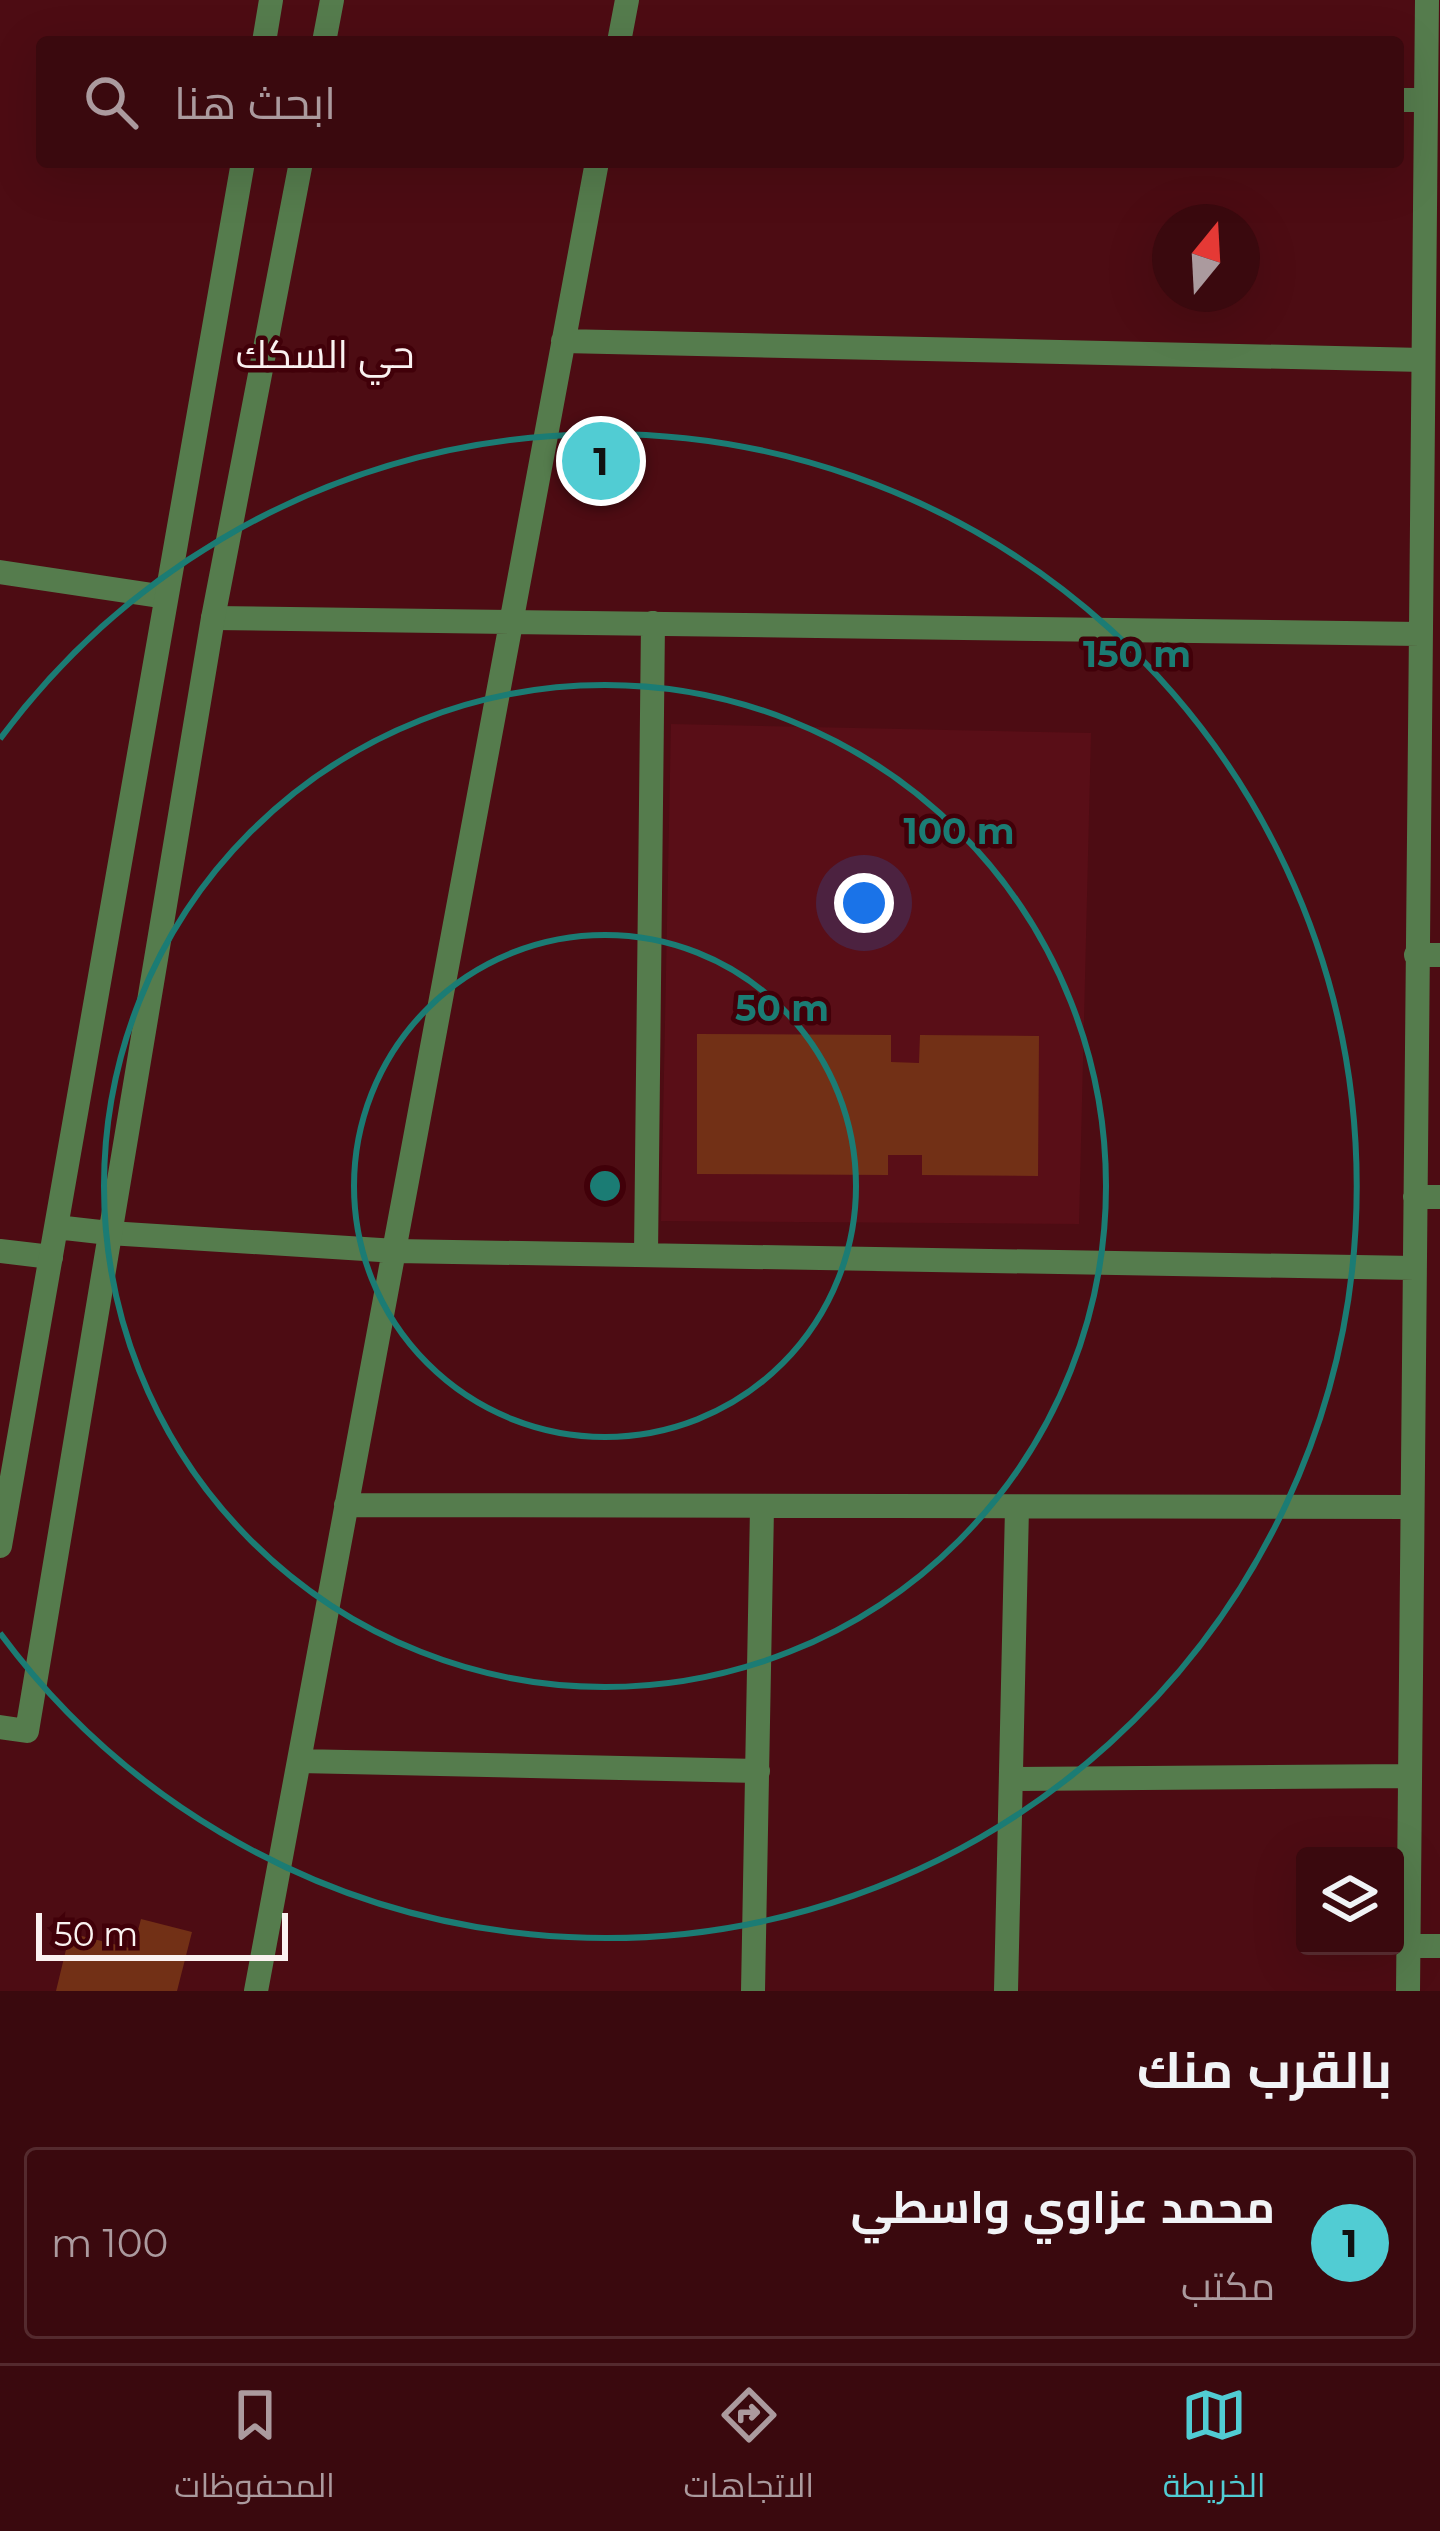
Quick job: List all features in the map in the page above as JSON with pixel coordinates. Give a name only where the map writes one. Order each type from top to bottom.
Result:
[{"type":"street","points":[[264,36],[271,0]]},
{"type":"street","points":[[325,36],[332,0]]},
{"type":"street","points":[[620,36],[627,0]]},
{"type":"street","points":[[1408,1991],[1414,1268],[1428,1197],[1420,634],[1423,360],[1432,197],[1427,0]]},
{"type":"street","points":[[1404,100],[1426,100]]},
{"type":"street","points":[[0,1546],[241,168]]},
{"type":"street","points":[[0,1727],[27,1731],[213,618],[300,168]]},
{"type":"street","points":[[256,1991],[596,168]]},
{"type":"street","points":[[563,341],[1423,360]]},
{"type":"street","points":[[0,572],[166,597]]},
{"type":"street","points":[[213,618],[1420,634]]},
{"type":"street","points":[[646,1255],[653,622]]},
{"type":"street","points":[[56,1227],[396,1251],[1414,1268]]},
{"type":"street","points":[[0,1251],[51,1256]]},
{"type":"street","points":[[346,1505],[1412,1507]]},
{"type":"street","points":[[753,1991],[763,1508]]},
{"type":"street","points":[[1006,1991],[1017,1508]]},
{"type":"street","points":[[1412,1593],[1440,1594]]},
{"type":"street","points":[[299,1761],[758,1771]]},
{"type":"street","points":[[1011,1779],[1410,1776]]},
{"type":"street","points":[[1408,1946],[1440,1946]]},
{"type":"shaded area","points":[[671,724],[1091,733],[1079,1224],[661,1221]]},
{"type":"building","points":[[697,1034],[891,1035],[891,1062],[919,1063],[920,1035],[1039,1036],[1038,1176],[922,1175],[922,1155],[888,1155],[888,1175],[697,1174]]},
{"type":"building","points":[[141,1919],[192,1932],[177,1991],[56,1991],[70,1933],[133,1949]]},
{"type":"place","name":"محمد عزاوي واسطي","points":[[601,461]]},
{"type":"district","name":"حي السكك","points":[[325,354]]}]
